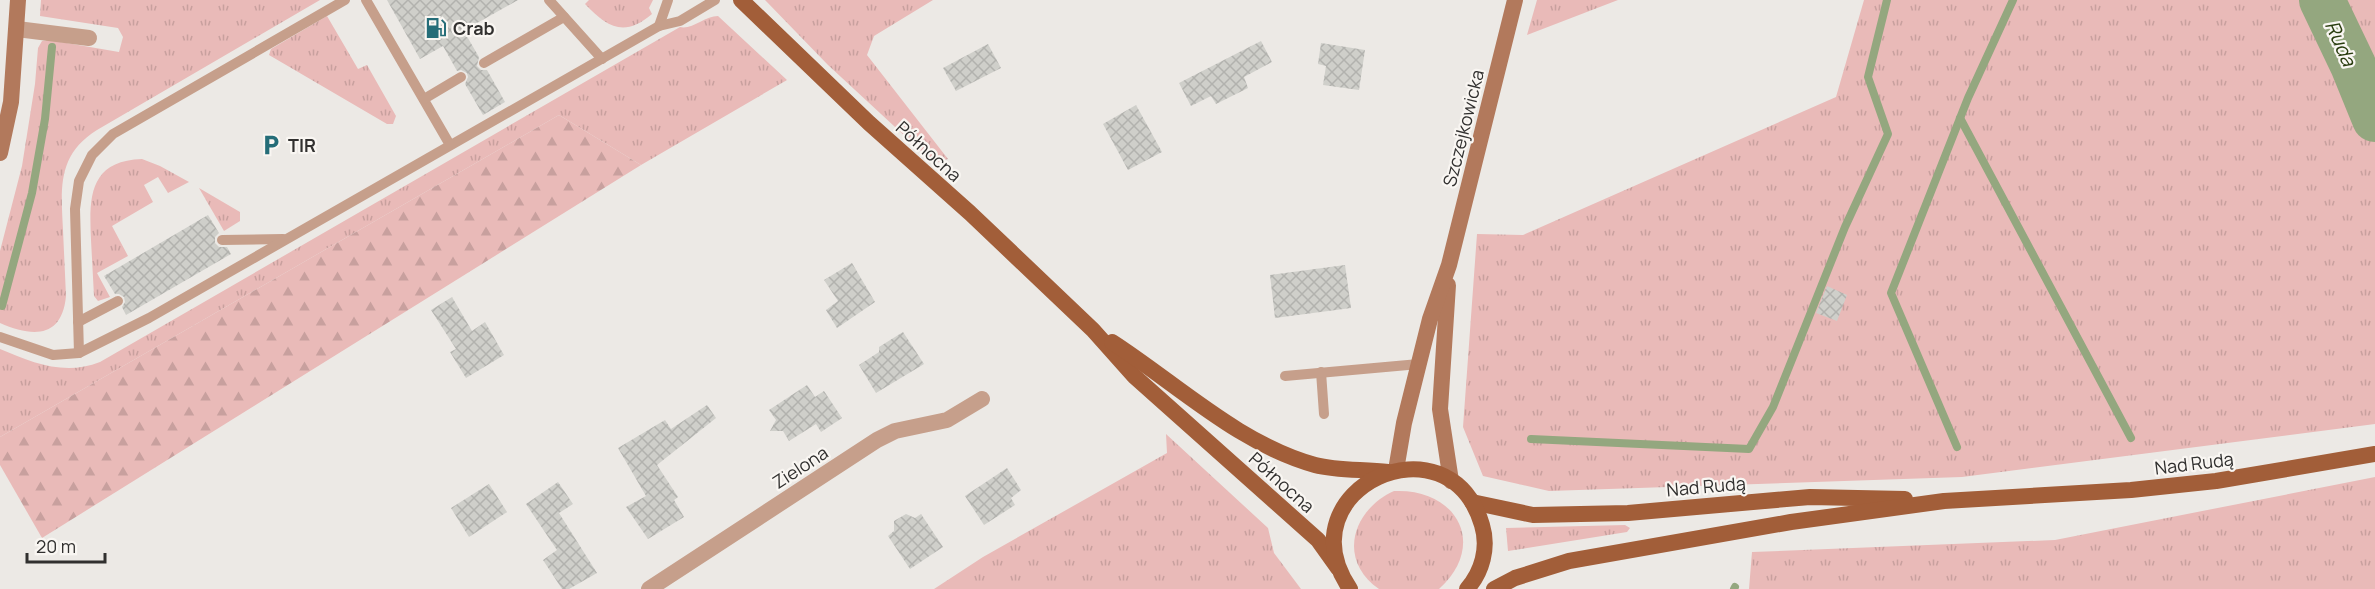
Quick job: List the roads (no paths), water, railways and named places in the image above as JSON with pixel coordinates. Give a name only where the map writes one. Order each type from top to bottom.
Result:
[{"type":"main road","points":[[0,153],[11,102],[18,0]]},
{"type":"main road","name":"Północna","points":[[741,0],[869,123],[970,213],[1093,330],[1134,376],[1318,540],[1350,589]]},
{"type":"main road","name":"Szczejkowicka","points":[[1392,471],[1430,319],[1449,265],[1515,0]]},
{"type":"main road","name":"Szczejkowicka","points":[[1449,265],[1440,409],[1450,481]]},
{"type":"main road","name":"Północna","points":[[1093,330],[1215,414],[1264,444],[1314,465],[1336,469],[1426,471],[1450,481]]},
{"type":"main road","name":"Nad Rudą","points":[[1494,589],[1515,578],[1569,561],[1791,522],[1944,501],[2100,492],[2205,482],[2375,454]]},
{"type":"main road","points":[[1338,568],[1335,539],[1342,511],[1360,487],[1392,471]]},
{"type":"main road","points":[[1450,481],[1472,502],[1483,528],[1484,546],[1479,572],[1467,589]]},
{"type":"main road","name":"Nad Rudą","points":[[1472,502],[1533,515],[1628,513],[1810,497],[1853,496],[1944,501]]},
{"type":"street","points":[[17,29],[89,38]]},
{"type":"street","name":"Zielona","points":[[649,589],[877,440],[895,430],[947,420],[982,399]]},
{"type":"lane","points":[[79,353],[75,209],[79,181],[92,155],[113,134],[345,0]]},
{"type":"lane","points":[[366,0],[450,145]]},
{"type":"lane","points":[[549,0],[602,58]]},
{"type":"lane","points":[[659,26],[668,0]]},
{"type":"lane","points":[[0,337],[53,355],[79,353],[149,318],[659,26],[680,21],[715,0]]},
{"type":"lane","points":[[484,63],[564,17]]},
{"type":"lane","points":[[424,99],[460,77]]},
{"type":"lane","points":[[222,240],[286,239]]},
{"type":"lane","points":[[78,322],[118,301]]},
{"type":"lane","points":[[1285,376],[1419,364]]},
{"type":"lane","points":[[1321,372],[1324,414]]},
{"type":"waterway","points":[[1531,439],[1749,449],[1773,407],[1845,227],[1888,134],[1868,77],[1887,0]]},
{"type":"waterway","points":[[1957,447],[1891,293],[1968,98],[2013,0]]},
{"type":"waterway","name":"Ruda","points":[[2322,0],[2353,65],[2375,119]]},
{"type":"waterway","points":[[2,306],[32,193],[45,119],[52,47]]},
{"type":"waterway","points":[[1960,118],[2131,438]]},
{"type":"place","name":"Crab","points":[[436,28]]},
{"type":"place","name":"TIR","points":[[271,145]]}]
